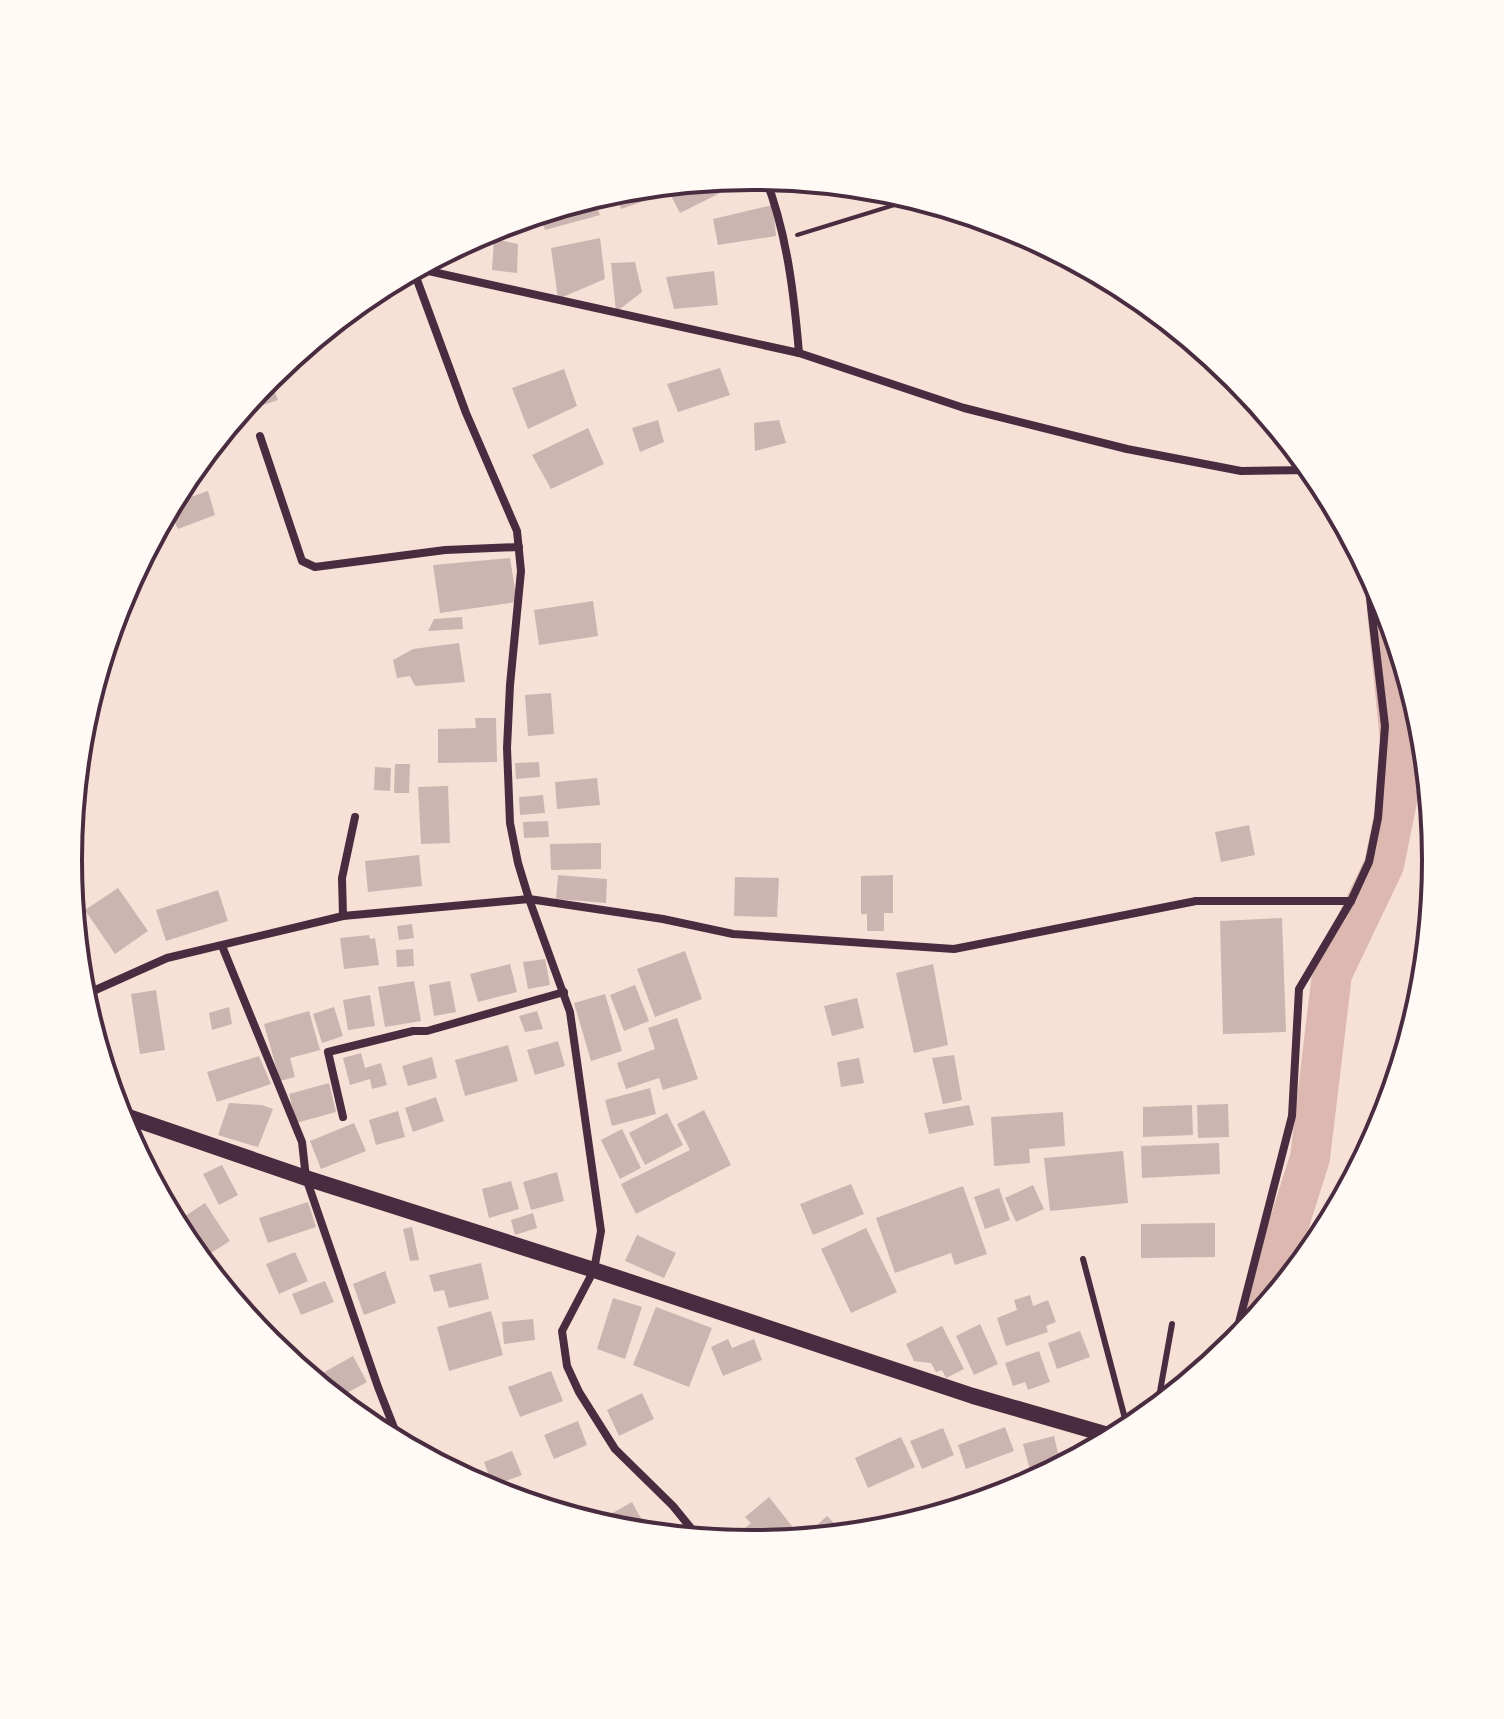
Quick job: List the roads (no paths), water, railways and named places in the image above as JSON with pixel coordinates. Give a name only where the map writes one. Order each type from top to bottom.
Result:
[{"type":"main road","points":[[134,1119],[973,1396],[1108,1427]]},
{"type":"street","points":[[769,190],[795,295],[799,353]]},
{"type":"street","points":[[431,272],[799,353],[964,408],[1127,449],[1241,471],[1297,470]]},
{"type":"street","points":[[418,279],[466,413],[517,531],[521,571],[507,748],[510,823],[529,899],[570,1012],[601,1231],[594,1270],[562,1331],[567,1366],[579,1392],[615,1449],[689,1526]]},
{"type":"street","points":[[260,436],[302,561],[307,565],[315,567],[445,550],[519,547]]},
{"type":"street","points":[[1240,1318],[1292,1116],[1299,989],[1351,901],[1369,862],[1378,818],[1385,726],[1370,602]]},
{"type":"street","points":[[343,916],[342,878],[355,817]]},
{"type":"street","points":[[95,990],[167,958],[343,916],[529,899],[663,919],[733,934],[954,949],[1196,901],[1351,901]]},
{"type":"street","points":[[222,946],[302,1142],[306,1178],[393,1425]]},
{"type":"street","points":[[343,1117],[328,1052],[413,1031],[427,1031],[564,992]]},
{"type":"lane","points":[[1083,1259],[1121,1419]]},
{"type":"lane","points":[[1160,1391],[1172,1324]]},
{"type":"waterway","points":[[1270,1284],[1310,1158],[1332,974],[1384,865],[1403,771],[1393,665]]}]
